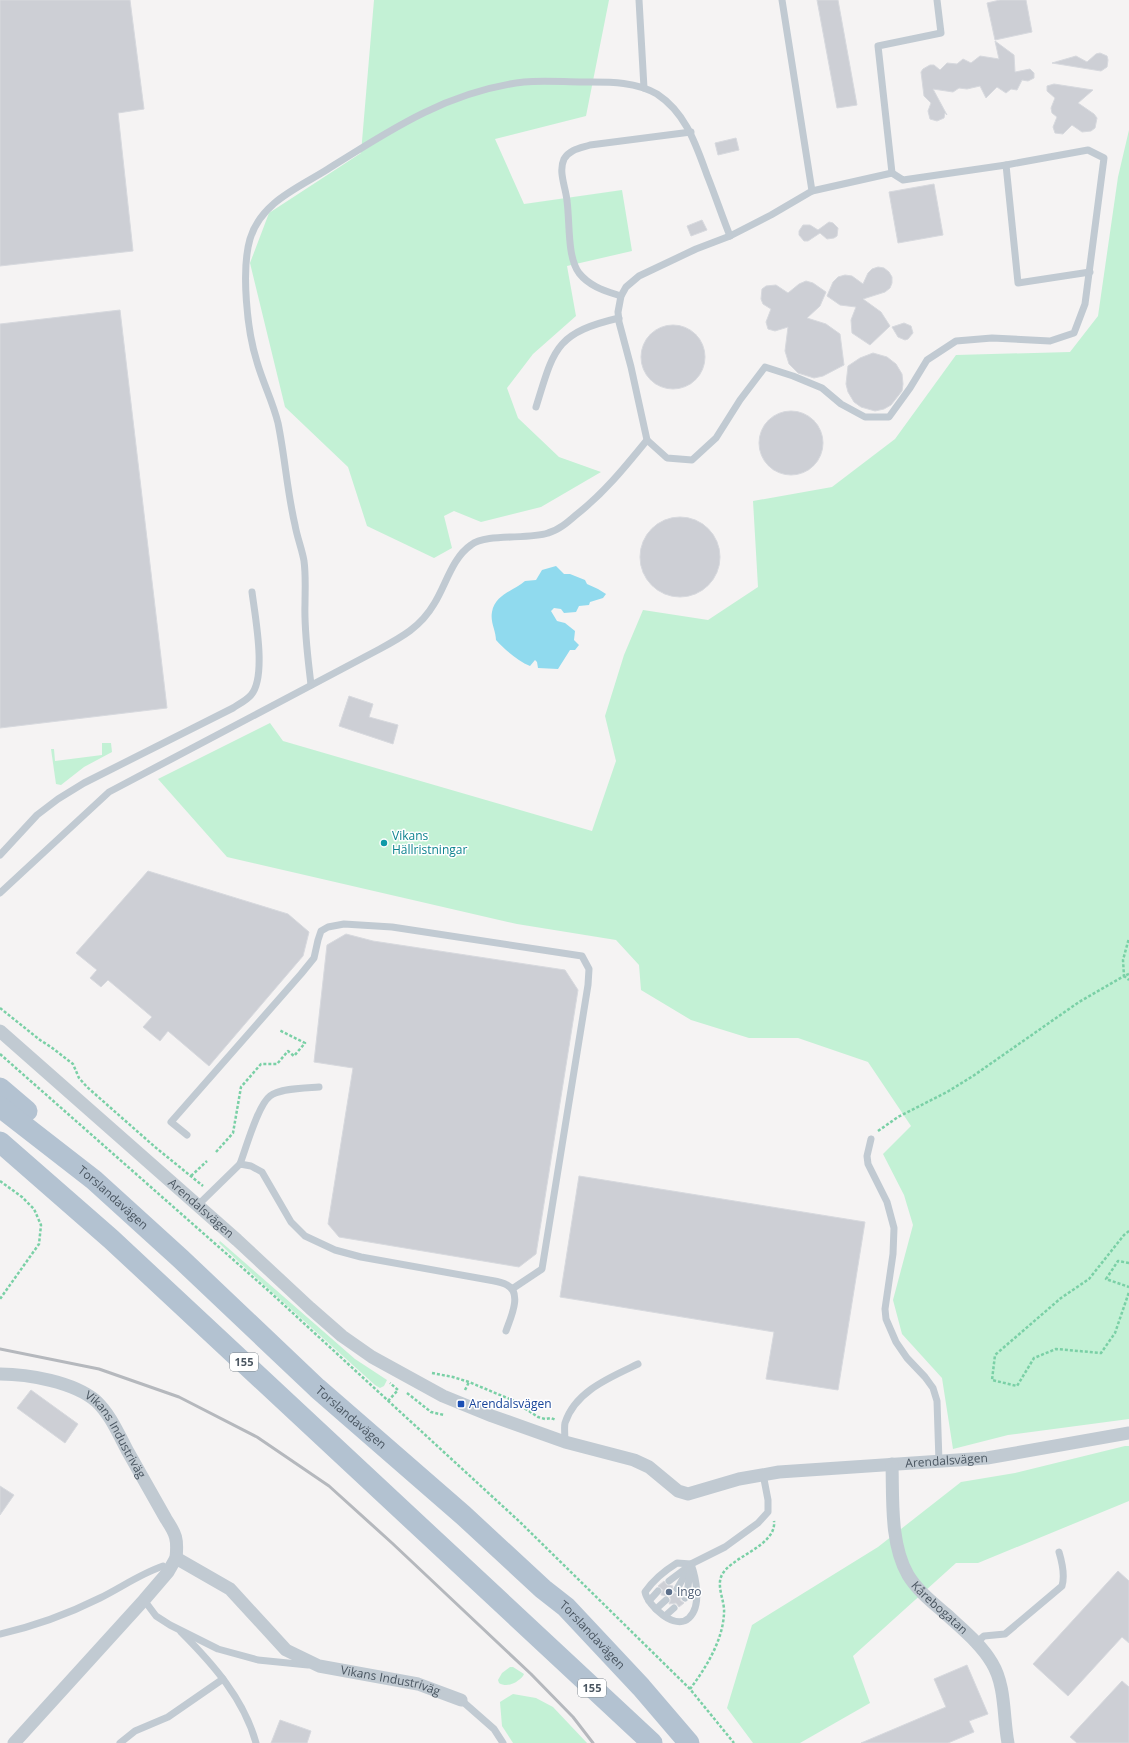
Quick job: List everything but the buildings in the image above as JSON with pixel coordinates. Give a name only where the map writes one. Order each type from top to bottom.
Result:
[{"type":"main road","points":[[0,1088],[77,1155],[94,1180]]},
{"type":"main road","name":"Torslandavägen","points":[[0,1106],[94,1180],[181,1258],[317,1388],[463,1515],[543,1589],[566,1607],[642,1687],[689,1743]]},
{"type":"main road","name":"155","points":[[0,1142],[112,1239],[652,1743]]},
{"type":"street","name":"Arendalsvägen","points":[[0,1031],[198,1205],[310,1308],[342,1336],[372,1358],[419,1384],[455,1401],[528,1430],[565,1442],[634,1460],[649,1467],[678,1491],[688,1494],[739,1479],[779,1472],[987,1458],[1129,1433]]},
{"type":"street","name":"Vikans Industriväg","points":[[0,1374],[15,1374],[52,1382],[73,1388],[95,1401],[108,1416],[175,1533],[177,1544],[176,1558],[168,1572],[14,1743]]},
{"type":"street","name":"Kårebogatan","points":[[892,1464],[893,1508],[900,1558],[908,1576],[918,1589],[976,1643],[993,1663],[1000,1682],[1008,1743]]},
{"type":"street","name":"Vikans Industriväg","points":[[176,1558],[230,1589],[286,1650],[320,1666],[418,1684],[460,1700]]},
{"type":"lane","points":[[639,0],[644,88]]},
{"type":"lane","points":[[782,0],[812,191]]},
{"type":"lane","points":[[892,173],[878,46],[941,33],[937,0]]},
{"type":"lane","points":[[311,685],[306,627],[306,585],[304,562],[295,524],[277,420],[258,364],[252,341],[246,267],[249,242],[253,231],[266,211],[282,197],[365,144],[442,103],[466,94],[525,82],[619,83],[644,88],[666,101],[677,112],[691,132],[730,236]]},
{"type":"lane","points":[[622,296],[599,289],[590,284],[579,274],[576,268],[571,242],[567,200],[562,175],[563,163],[569,153],[576,149],[590,145],[691,132]]},
{"type":"lane","points":[[1088,150],[1104,158],[1085,304],[1074,333],[1050,341],[992,338],[956,341],[927,360],[910,388],[889,417],[866,417],[841,404],[822,388],[793,376],[765,367],[740,400],[716,438],[692,460],[667,458],[647,440],[619,318],[618,312],[622,296],[632,281],[645,273],[696,249],[730,236],[771,215],[812,191],[892,173],[903,180],[1006,165],[1088,150]]},
{"type":"lane","points":[[1006,165],[1018,283],[1090,272]]},
{"type":"lane","points":[[536,407],[549,366],[557,350],[564,341],[574,333],[584,328],[619,318]]},
{"type":"lane","points":[[0,893],[108,792],[411,631],[434,605],[458,559],[463,551],[472,544],[482,540],[549,533],[566,524],[599,495],[647,440]]},
{"type":"lane","points":[[0,855],[38,815],[58,799],[84,783],[233,708],[251,695],[257,682],[259,665],[252,592]]},
{"type":"lane","points":[[187,1135],[172,1122],[314,958],[321,931],[328,927],[344,924],[392,927],[582,956],[589,969],[588,985],[542,1269],[512,1289]]},
{"type":"lane","points":[[198,1205],[240,1164],[262,1105],[270,1095],[283,1091],[319,1087]]},
{"type":"lane","points":[[871,1139],[868,1164],[887,1202],[894,1228],[893,1254],[885,1310],[886,1319],[896,1342],[907,1358],[926,1377],[933,1388],[937,1401],[939,1462]]},
{"type":"lane","points":[[240,1164],[252,1166],[262,1172],[291,1222],[305,1236],[335,1250],[361,1257],[489,1280],[507,1285],[512,1289],[516,1302],[506,1331]]},
{"type":"lane","points":[[565,1442],[565,1424],[580,1398],[603,1380],[638,1364]]},
{"type":"lane","points":[[669,1581],[691,1564],[725,1547],[758,1523],[768,1512],[768,1500],[763,1474]]},
{"type":"lane","points":[[976,1643],[984,1636],[1005,1634],[1062,1586],[1061,1558],[1059,1552]]},
{"type":"lane","points":[[677,1563],[691,1564],[694,1572],[696,1594],[694,1611],[689,1619],[680,1622],[665,1616],[656,1609],[649,1601],[645,1592],[652,1581],[677,1563]]},
{"type":"lane","points":[[678,1588],[691,1564]]},
{"type":"lane","points":[[684,1598],[687,1596],[691,1564]]},
{"type":"lane","points":[[0,1634],[25,1628],[64,1615],[102,1597],[145,1572],[163,1566],[168,1572]]},
{"type":"lane","points":[[649,1601],[658,1591]]},
{"type":"lane","name":"Vikans Industriväg","points":[[144,1600],[156,1616],[218,1649],[258,1660],[320,1666]]},
{"type":"lane","points":[[656,1609],[666,1600]]},
{"type":"lane","points":[[665,1616],[674,1608]]},
{"type":"lane","points":[[175,1626],[204,1655],[241,1704],[253,1731],[256,1743]]},
{"type":"lane","points":[[120,1743],[135,1731],[168,1717],[223,1679]]},
{"type":"lane","points":[[460,1700],[494,1729],[503,1743]]},
{"type":"path","points":[[1124,976],[1124,960],[1129,938]]},
{"type":"path","points":[[871,1139],[874,1135],[898,1117],[960,1084],[1079,1002],[1129,974]]},
{"type":"path","points":[[1124,976],[1129,980]]},
{"type":"path","points":[[0,1008],[73,1064],[79,1078],[87,1087],[155,1147],[210,1192]]},
{"type":"path","points":[[216,1152],[233,1133],[241,1087],[261,1064],[277,1064],[288,1051],[294,1056],[304,1043],[279,1030]]},
{"type":"path","points":[[0,1054],[283,1304],[521,1523],[690,1688],[734,1743]]},
{"type":"path","points":[[191,1176],[207,1161]]},
{"type":"path","points":[[0,1181],[22,1197],[34,1209],[41,1225],[39,1244],[0,1299]]},
{"type":"path","points":[[1129,1231],[1124,1235],[1089,1278],[1062,1298],[995,1355],[992,1380],[1017,1386],[1034,1358],[1056,1349],[1101,1353],[1115,1333],[1129,1292]]},
{"type":"path","points":[[1129,1263],[1118,1261],[1106,1278],[1129,1287]]},
{"type":"path","points":[[465,1390],[469,1382]]},
{"type":"path","points":[[404,1392],[431,1412],[444,1415]]},
{"type":"path","points":[[690,1688],[699,1677],[715,1647],[723,1622],[724,1612],[721,1577],[725,1570],[761,1544],[772,1533],[774,1522],[768,1512]]},
{"type":"green space","points":[[374,0],[609,0],[586,116],[495,139],[524,204],[622,190],[632,251],[567,266],[576,316],[533,354],[507,388],[518,418],[559,457],[601,472],[541,507],[481,522],[454,511],[444,516],[452,548],[434,558],[367,526],[348,467],[285,407],[250,263],[269,213],[361,153]]},
{"type":"green space","points":[[1129,130],[1129,1419],[1008,1435],[953,1449],[942,1378],[902,1334],[893,1300],[913,1225],[904,1195],[883,1154],[911,1126],[868,1062],[798,1038],[749,1038],[691,1020],[641,990],[639,965],[616,940],[517,924],[227,857],[158,779],[270,723],[283,741],[592,831],[616,761],[605,716],[624,655],[643,610],[708,620],[758,587],[753,501],[832,487],[895,439],[956,355],[1070,352],[1098,316],[1118,177]]},
{"type":"green space","points":[[102,743],[111,743],[112,752],[84,767],[61,785],[56,784],[51,749],[54,749],[55,761],[102,755]]},
{"type":"green space","points":[[220,1241],[355,1359],[387,1380],[384,1386],[380,1388],[375,1385],[240,1263],[219,1243]]},
{"type":"green space","points":[[1129,1446],[1129,1501],[978,1563],[956,1563],[853,1656],[870,1703],[800,1743],[753,1743],[727,1708],[752,1625],[878,1547],[961,1482],[1015,1473]]},
{"type":"green space","points":[[510,1667],[513,1667],[524,1674],[523,1676],[518,1681],[509,1685],[499,1683],[498,1680],[502,1673]]},
{"type":"green space","points":[[513,1694],[536,1698],[553,1707],[587,1743],[513,1743],[502,1726],[500,1702]]},
{"type":"water","points":[[556,566],[564,574],[570,574],[585,580],[587,584],[606,594],[603,598],[590,602],[589,605],[579,606],[576,612],[564,613],[561,609],[554,608],[551,611],[557,621],[565,623],[575,631],[574,640],[579,645],[575,650],[570,650],[558,669],[538,668],[535,660],[530,666],[525,664],[496,640],[492,612],[497,601],[501,597],[525,581],[536,580],[542,570]]},
{"type":"railway","points":[[0,1349],[99,1369],[179,1397],[257,1437],[329,1486],[392,1543],[531,1674],[573,1717],[593,1743]]},
{"type":"place","name":"Vikans Hällristningar","points":[[384,843]]},
{"type":"place","name":"Arendalsvägen","points":[[461,1404]]},
{"type":"place","name":"Ingo","points":[[669,1592]]}]
